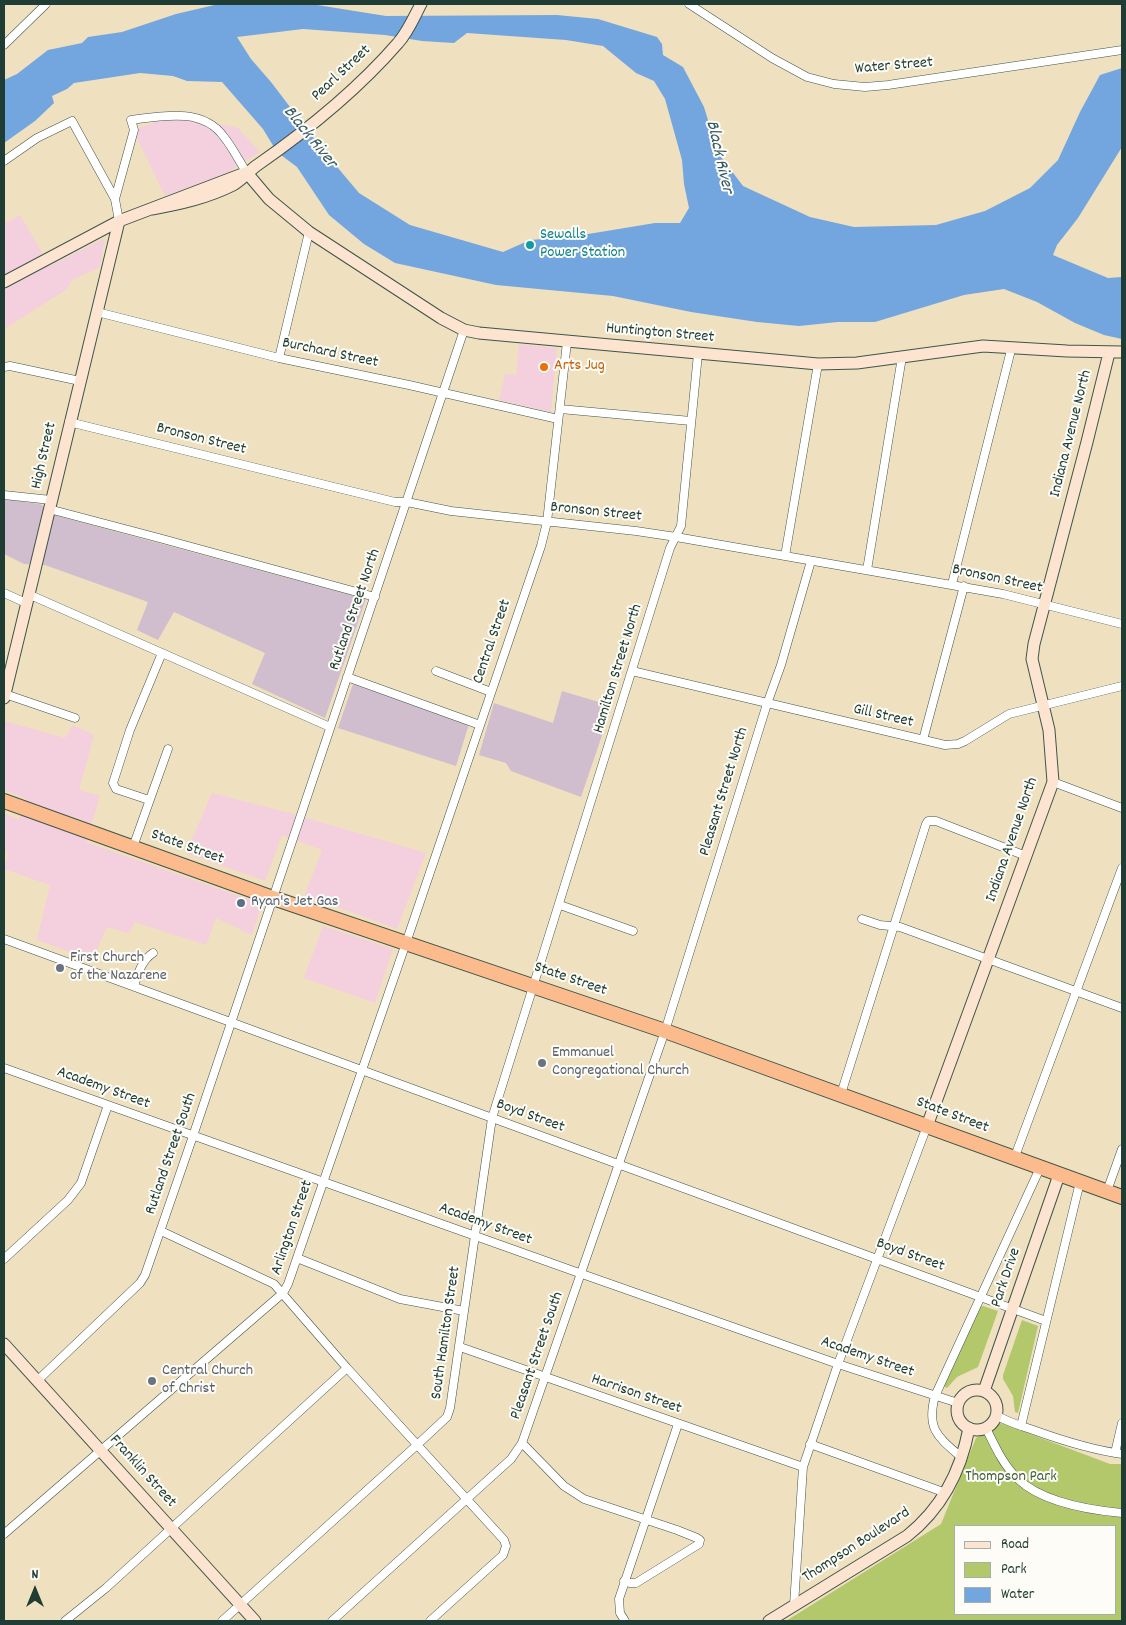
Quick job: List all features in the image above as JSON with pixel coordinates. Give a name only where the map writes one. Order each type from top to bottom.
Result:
[{"type":"highway","name":"State Street","points":[[4,801],[273,898],[665,1031],[1122,1197]]},
{"type":"street","points":[[4,45],[46,4]]},
{"type":"street","name":"Water Street","points":[[689,4],[793,70],[807,77],[834,84],[865,86],[888,84],[1122,50]]},
{"type":"street","name":"Pearl Street","points":[[4,282],[119,221],[247,173],[316,120],[363,79],[399,42],[420,5]]},
{"type":"street","points":[[115,199],[134,130],[131,120],[194,116],[210,123],[224,135],[247,173]]},
{"type":"street","points":[[4,161],[37,138],[72,121],[115,199],[119,221]]},
{"type":"street","name":"Huntington Street","points":[[247,173],[269,199],[309,232],[433,313],[464,330],[567,342],[818,364],[856,363],[983,346],[1109,353],[1122,352]]},
{"type":"street","name":"High Street","points":[[4,696],[119,221]]},
{"type":"street","points":[[279,358],[309,232]]},
{"type":"street","name":"Burchard Street","points":[[97,312],[279,358],[558,420]]},
{"type":"street","name":"Rutland Street North","points":[[273,898],[464,330]]},
{"type":"street","name":"Central Street","points":[[406,943],[547,522],[567,342]]},
{"type":"street","points":[[952,584],[1010,348]]},
{"type":"street","name":"Indiana Avenue North","points":[[927,1126],[1053,782],[1049,730],[1032,659],[1044,604],[1109,353]]},
{"type":"street","name":"Hamilton Street North","points":[[533,986],[560,905],[670,548],[680,526],[698,354]]},
{"type":"street","points":[[867,570],[902,357]]},
{"type":"street","points":[[785,556],[818,364]]},
{"type":"street","points":[[4,367],[10,366],[80,380]]},
{"type":"street","points":[[560,409],[691,421]]},
{"type":"street","name":"Bronson Street","points":[[69,422],[395,502],[407,502],[451,511],[676,537],[964,586],[1122,624]]},
{"type":"street","points":[[4,494],[50,505],[159,538],[375,597]]},
{"type":"street","name":"Pleasant Street North","points":[[665,1031],[767,704],[781,665],[811,561]]},
{"type":"street","points":[[924,740],[964,586]]},
{"type":"street","points":[[4,593],[27,599],[162,653],[330,727]]},
{"type":"street","points":[[149,800],[116,789],[113,783],[130,730],[162,653]]},
{"type":"street","points":[[436,671],[491,692]]},
{"type":"street","name":"Gill Street","points":[[632,672],[945,745],[958,744],[1009,714],[1122,686]]},
{"type":"street","points":[[347,677],[480,725]]},
{"type":"street","points":[[4,696],[75,718]]},
{"type":"street","points":[[133,847],[168,749]]},
{"type":"street","points":[[1053,782],[1122,808]]},
{"type":"street","points":[[841,1094],[928,821],[936,821],[1026,856]]},
{"type":"street","points":[[1014,1159],[1122,868]]},
{"type":"street","name":"Rutland Street South","points":[[37,1381],[140,1283],[145,1274],[273,898]]},
{"type":"street","points":[[560,905],[633,931]]},
{"type":"street","points":[[862,919],[880,925],[900,927],[1122,1008]]},
{"type":"street","name":"Boyd Street","points":[[4,939],[1046,1321]]},
{"type":"street","name":"Arlington Street","points":[[4,1534],[283,1293],[297,1258],[406,943]]},
{"type":"street","points":[[134,986],[143,962],[152,953]]},
{"type":"street","name":"South Hamilton Street","points":[[222,1621],[447,1417],[452,1402],[492,1118],[533,986]]},
{"type":"street","name":"Pleasant Street South","points":[[332,1621],[511,1459],[522,1443],[665,1031]]},
{"type":"street","name":"Academy Street","points":[[4,1068],[838,1364],[958,1403]]},
{"type":"street","points":[[4,1259],[68,1200],[81,1183],[108,1105]]},
{"type":"street","points":[[794,1605],[802,1467],[838,1364],[927,1126]]},
{"type":"street","points":[[1107,1191],[1122,1149]]},
{"type":"street","points":[[961,1457],[940,1438],[935,1430],[932,1419],[934,1396],[1040,1168]]},
{"type":"street","name":"Park Drive","points":[[984,1391],[1059,1175]]},
{"type":"street","points":[[1022,1426],[1080,1182]]},
{"type":"street","points":[[161,1231],[274,1284],[347,1368],[504,1540],[506,1546],[503,1555],[430,1621]]},
{"type":"street","points":[[297,1258],[400,1299],[464,1311]]},
{"type":"street","name":"Franklin Street","points":[[4,1344],[255,1621]]},
{"type":"street","name":"Harrison Street","points":[[460,1347],[802,1467]]},
{"type":"street","points":[[65,1621],[106,1588],[347,1368]]},
{"type":"street","points":[[978,1390],[984,1391],[996,1403],[996,1415],[986,1428],[975,1430],[960,1421],[958,1403],[966,1393],[978,1390]]},
{"type":"street","points":[[996,1415],[1005,1420],[1077,1444],[1118,1454],[1122,1423]]},
{"type":"street","points":[[625,1621],[620,1613],[619,1600],[624,1581],[678,1424]]},
{"type":"street","name":"Thompson Boulevard","points":[[769,1621],[907,1536],[930,1515],[946,1492],[961,1457],[969,1428]]},
{"type":"street","points":[[986,1428],[1006,1466],[1024,1484],[1042,1494],[1068,1504],[1122,1513]]},
{"type":"street","points":[[522,1443],[570,1491],[584,1499],[700,1540],[699,1544],[636,1583],[624,1581]]},
{"type":"street","points":[[810,1444],[946,1492]]},
{"type":"shaded area","points":[[175,115],[238,128],[260,152],[227,173],[165,196],[133,130]]},
{"type":"shaded area","points":[[20,215],[50,266],[105,238],[100,267],[72,280],[67,289],[4,329],[4,224]]},
{"type":"shaded area","points":[[519,344],[557,348],[551,412],[499,400],[505,374],[516,375]]},
{"type":"shaded area","points":[[4,499],[40,504],[58,516],[366,599],[325,718],[252,684],[265,653],[174,612],[158,640],[137,630],[148,602],[45,565],[24,564],[4,554]]},
{"type":"shaded area","points":[[353,684],[469,724],[456,766],[338,728]]},
{"type":"shaded area","points":[[562,691],[612,706],[581,797],[511,771],[506,763],[479,755],[494,703],[553,723]]},
{"type":"shaded area","points":[[4,721],[65,738],[73,725],[94,735],[79,790],[100,796],[86,842],[262,904],[252,935],[216,918],[206,945],[135,922],[129,933],[107,927],[92,960],[37,940],[50,885],[4,869],[8,852],[4,851],[4,813],[19,820],[26,799],[4,790]]},
{"type":"shaded area","points":[[212,793],[286,812],[426,853],[397,929],[305,895],[322,850],[282,835],[265,881],[186,853]]},
{"type":"shaded area","points":[[323,926],[393,949],[375,1003],[304,978]]},
{"type":"green space","points":[[983,1306],[998,1311],[978,1367],[957,1377],[947,1388],[943,1386],[980,1307]]},
{"type":"green space","points":[[1022,1320],[1038,1326],[1018,1413],[1015,1412],[1013,1396],[1003,1379],[1003,1375]]},
{"type":"green space","name":"Thompson Park","points":[[1001,1423],[1110,1464],[1122,1464],[1122,1621],[786,1621],[941,1524],[976,1438]]},
{"type":"water","name":"Black River","points":[[219,4],[311,4],[386,16],[557,15],[598,19],[657,37],[662,44],[663,55],[683,67],[704,107],[718,153],[743,186],[810,217],[854,227],[936,225],[985,211],[1030,188],[1058,160],[1080,112],[1100,75],[1122,68],[1122,147],[1078,218],[1057,245],[1053,255],[1108,278],[1122,277],[1122,339],[1104,335],[1075,323],[1037,302],[1004,289],[964,295],[875,322],[838,322],[799,326],[691,312],[613,296],[496,285],[395,263],[364,244],[329,215],[297,167],[277,152],[263,129],[222,82],[187,81],[173,76],[140,73],[74,83],[67,89],[52,96],[54,103],[35,121],[4,143],[4,80],[17,74],[48,50],[82,43],[88,37],[122,32],[176,14]],"holes":[[[303,29],[385,35],[422,41],[454,43],[467,33],[566,40],[603,46],[636,73],[654,81],[665,99],[682,160],[689,208],[680,223],[655,223],[570,237],[530,240],[503,252],[410,225],[359,193],[251,59],[237,37]]]},
{"type":"place","name":"Sewalls Power Station","points":[[530,245]]},
{"type":"place","name":"Arts Jug","points":[[544,367]]},
{"type":"place","name":"Ryan's Jet Gas","points":[[241,903]]},
{"type":"place","name":"First Church of the Nazarene","points":[[60,968]]},
{"type":"place","name":"Emmanuel Congregational Church","points":[[542,1063]]},
{"type":"place","name":"Central Church of Christ","points":[[152,1381]]}]
